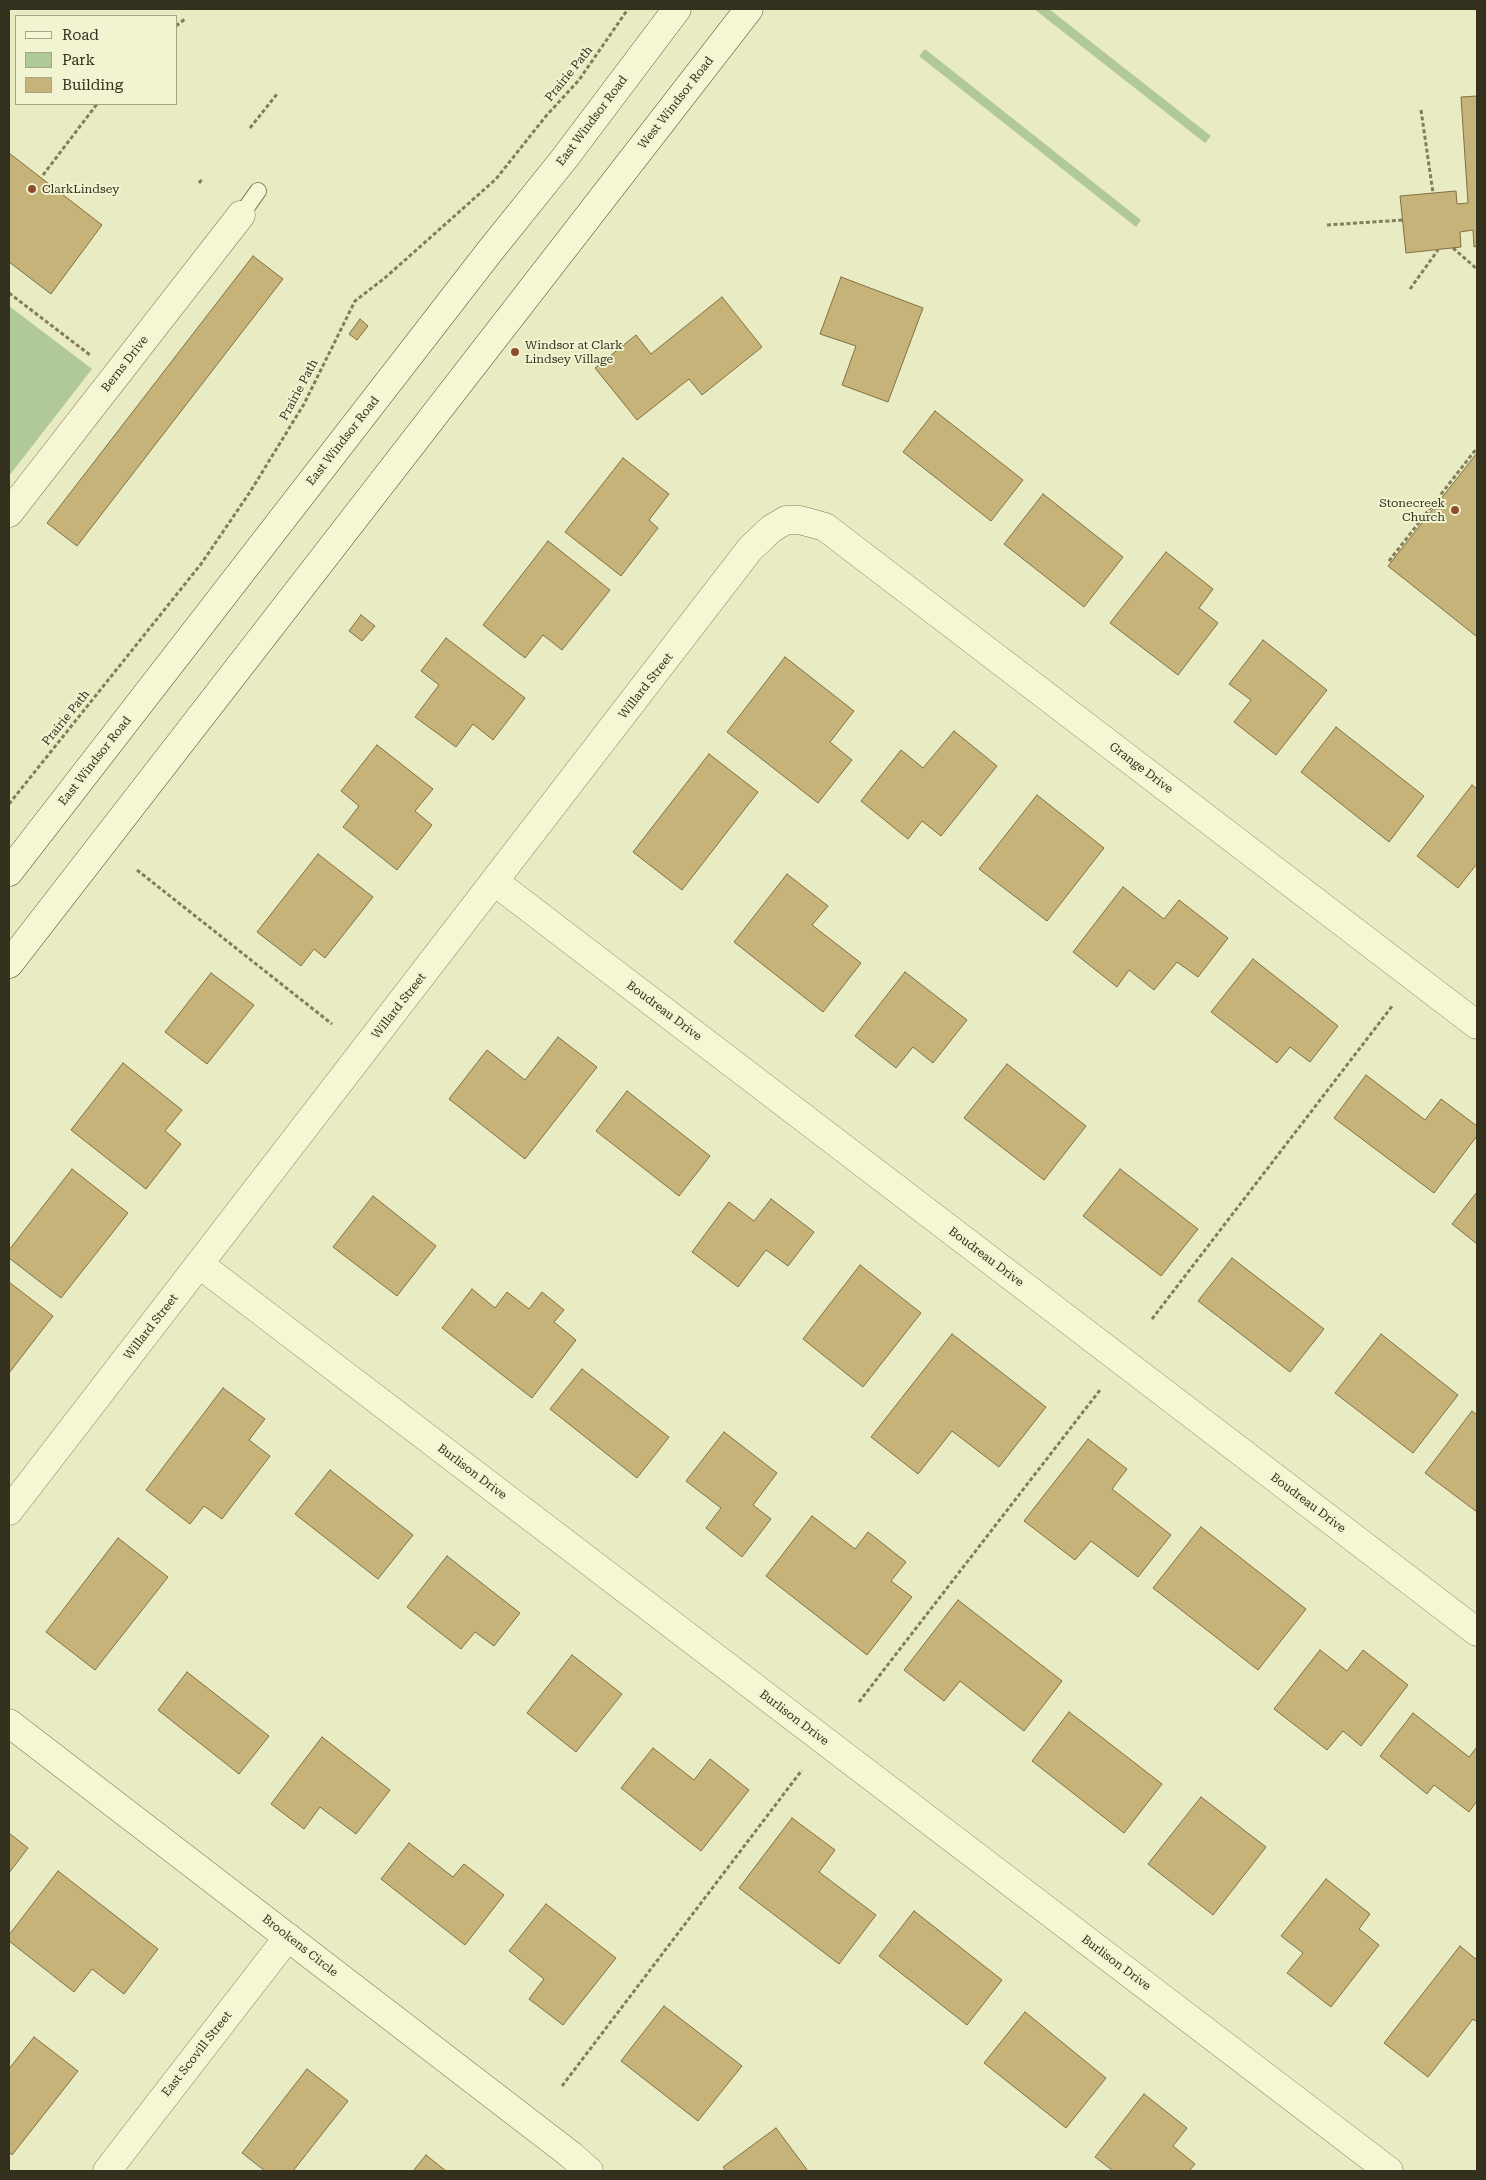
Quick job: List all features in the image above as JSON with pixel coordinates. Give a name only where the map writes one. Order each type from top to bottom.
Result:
[{"type":"street","name":"East Windsor Road","points":[[9,872],[490,251],[564,160],[676,9]]},
{"type":"street","name":"West Windsor Road","points":[[9,964],[749,9]]},
{"type":"street","name":"Berns Drive","points":[[9,513],[242,216]]},
{"type":"street","name":"Willard Street","points":[[9,1511],[750,549],[771,528],[786,520],[800,520]]},
{"type":"street","name":"Grange Drive","points":[[800,520],[825,528],[1477,1025]]},
{"type":"street","name":"Boudreau Drive","points":[[495,882],[1477,1632]]},
{"type":"street","name":"Burlison Drive","points":[[199,1264],[1389,2171]]},
{"type":"street","name":"Brookens Circle","points":[[9,1723],[571,2155],[589,2171]]},
{"type":"street","name":"East Scovill Street","points":[[107,2171],[288,1937]]},
{"type":"lane","points":[[242,216],[258,190]]},
{"type":"path","name":"Prairie Path","points":[[9,804],[201,564],[250,492],[304,404],[355,301],[386,277],[496,179],[546,116],[579,80],[628,9]]},
{"type":"path","points":[[178,24],[185,19]]},
{"type":"path","points":[[250,128],[278,94]]},
{"type":"path","points":[[43,175],[95,105]]},
{"type":"path","points":[[1421,110],[1433,193]]},
{"type":"path","points":[[199,183],[203,178]]},
{"type":"path","points":[[1327,225],[1403,220]]},
{"type":"path","points":[[1453,248],[1477,269]]},
{"type":"path","points":[[1410,289],[1438,250]]},
{"type":"path","points":[[9,293],[116,375]]},
{"type":"path","points":[[1389,560],[1477,448]]},
{"type":"path","points":[[137,870],[332,1024]]},
{"type":"path","points":[[1152,1319],[1392,1006]]},
{"type":"path","points":[[859,1702],[1100,1390]]},
{"type":"path","points":[[562,2086],[802,1770]]},
{"type":"green space","points":[[1034,9],[1049,9],[1211,136],[1205,143]]},
{"type":"green space","points":[[925,49],[1141,220],[1136,227],[919,56]]},
{"type":"green space","points":[[9,306],[92,369],[9,476]]},
{"type":"building","points":[[1477,96],[1477,246],[1474,247],[1473,230],[1460,232],[1461,247],[1406,253],[1400,196],[1456,191],[1457,204],[1468,203],[1461,97]]},
{"type":"building","name":"ClarkLindsey","points":[[9,153],[102,225],[51,294],[9,262]]},
{"type":"building","points":[[253,256],[283,279],[77,546],[47,523]]},
{"type":"building","points":[[841,277],[923,308],[888,402],[842,385],[856,346],[820,334]]},
{"type":"building","points":[[722,297],[762,347],[702,395],[689,379],[637,420],[595,368],[636,335],[651,354]]},
{"type":"building","points":[[360,319],[368,326],[357,340],[349,334]]},
{"type":"building","points":[[935,411],[1023,480],[991,521],[903,452]]},
{"type":"building","name":"Stonecreek Church","points":[[1477,453],[1477,634],[1476,636],[1388,566]]},
{"type":"building","points":[[623,458],[669,494],[649,520],[658,528],[621,576],[565,532]]},
{"type":"building","points":[[1043,494],[1123,557],[1084,607],[1004,544]]},
{"type":"building","points":[[548,541],[610,590],[562,650],[543,635],[525,658],[483,625]]},
{"type":"building","points":[[1166,552],[1213,589],[1199,608],[1218,623],[1178,675],[1110,623]]},
{"type":"building","points":[[361,615],[375,626],[362,641],[349,631]]},
{"type":"building","points":[[446,638],[525,698],[493,740],[473,724],[456,747],[415,717],[439,685],[421,671]]},
{"type":"building","points":[[1263,640],[1327,690],[1276,755],[1234,722],[1251,700],[1229,684]]},
{"type":"building","points":[[785,657],[854,711],[830,742],[852,760],[818,803],[727,732]]},
{"type":"building","points":[[1336,727],[1424,796],[1389,842],[1301,772]]},
{"type":"building","points":[[954,731],[997,766],[941,836],[922,821],[908,839],[861,801],[901,750],[923,768]]},
{"type":"building","points":[[377,745],[433,789],[415,811],[432,825],[397,870],[343,827],[359,806],[341,791]]},
{"type":"building","points":[[709,754],[758,792],[682,890],[633,852]]},
{"type":"building","points":[[1472,785],[1477,789],[1477,866],[1458,888],[1417,856]]},
{"type":"building","points":[[1037,795],[1104,848],[1047,921],[979,869]]},
{"type":"building","points":[[318,854],[373,897],[325,958],[314,949],[301,966],[257,932]]},
{"type":"building","points":[[787,874],[828,906],[812,925],[861,963],[823,1012],[734,942]]},
{"type":"building","points":[[1123,887],[1164,919],[1179,900],[1228,938],[1198,977],[1177,962],[1154,990],[1129,970],[1117,987],[1073,952]]},
{"type":"building","points":[[1253,959],[1338,1026],[1310,1062],[1290,1047],[1277,1063],[1211,1012]]},
{"type":"building","points":[[905,972],[967,1020],[933,1063],[913,1047],[896,1068],[855,1036]]},
{"type":"building","points":[[211,973],[254,1005],[207,1064],[165,1032]]},
{"type":"building","points":[[558,1037],[597,1067],[525,1159],[449,1099],[487,1050],[525,1080]]},
{"type":"building","points":[[123,1063],[182,1110],[165,1131],[181,1144],[146,1189],[71,1130]]},
{"type":"building","points":[[1007,1064],[1086,1126],[1044,1180],[964,1118]]},
{"type":"building","points":[[1366,1075],[1425,1120],[1441,1099],[1477,1126],[1477,1136],[1434,1193],[1334,1118]]},
{"type":"building","points":[[627,1091],[710,1156],[679,1196],[596,1131]]},
{"type":"building","points":[[72,1169],[128,1213],[61,1298],[9,1258],[9,1250]]},
{"type":"building","points":[[1120,1169],[1198,1229],[1161,1276],[1083,1216]]},
{"type":"building","points":[[1477,1192],[1477,1244],[1452,1224]]},
{"type":"building","points":[[373,1196],[436,1246],[397,1296],[333,1247]]},
{"type":"building","points":[[771,1199],[814,1232],[788,1266],[766,1250],[738,1287],[692,1252],[729,1202],[754,1221]]},
{"type":"building","points":[[1232,1258],[1324,1329],[1290,1372],[1198,1301]]},
{"type":"building","points":[[860,1265],[921,1313],[863,1387],[803,1339]]},
{"type":"building","points":[[9,1282],[53,1316],[9,1373]]},
{"type":"building","points":[[472,1289],[495,1308],[507,1292],[529,1309],[542,1292],[564,1310],[554,1322],[576,1340],[532,1398],[442,1328]]},
{"type":"building","points":[[952,1334],[1046,1407],[999,1467],[952,1431],[918,1474],[871,1437]]},
{"type":"building","points":[[1381,1334],[1458,1395],[1413,1453],[1335,1393]]},
{"type":"building","points":[[582,1369],[669,1437],[637,1478],[550,1409]]},
{"type":"building","points":[[223,1388],[265,1419],[249,1440],[270,1456],[222,1519],[204,1506],[190,1524],[146,1490]]},
{"type":"building","points":[[1472,1411],[1477,1415],[1477,1512],[1425,1473]]},
{"type":"building","points":[[724,1432],[777,1473],[753,1505],[771,1519],[742,1557],[706,1528],[721,1508],[686,1481]]},
{"type":"building","points":[[1088,1439],[1127,1469],[1112,1489],[1171,1535],[1138,1577],[1091,1541],[1075,1560],[1024,1521]]},
{"type":"building","points":[[330,1470],[413,1535],[378,1579],[295,1514]]},
{"type":"building","points":[[812,1516],[855,1549],[868,1532],[906,1562],[891,1581],[912,1597],[867,1655],[766,1576]]},
{"type":"building","points":[[1201,1527],[1306,1609],[1258,1670],[1153,1588]]},
{"type":"building","points":[[118,1538],[168,1577],[95,1670],[46,1632]]},
{"type":"building","points":[[447,1556],[520,1613],[494,1646],[475,1632],[461,1649],[407,1607]]},
{"type":"building","points":[[958,1600],[1062,1681],[1024,1731],[960,1681],[944,1701],[904,1670]]},
{"type":"building","points":[[1320,1650],[1347,1671],[1363,1650],[1408,1685],[1361,1746],[1343,1731],[1327,1750],[1274,1709]]},
{"type":"building","points":[[572,1655],[622,1694],[576,1752],[527,1713]]},
{"type":"building","points":[[187,1672],[269,1736],[239,1774],[158,1710]]},
{"type":"building","points":[[1069,1712],[1162,1784],[1124,1833],[1032,1761]]},
{"type":"building","points":[[1413,1713],[1469,1757],[1477,1747],[1477,1801],[1469,1812],[1434,1785],[1427,1794],[1380,1756]]},
{"type":"building","points":[[322,1737],[390,1790],[356,1834],[320,1807],[304,1829],[271,1804]]},
{"type":"building","points":[[653,1748],[694,1780],[710,1759],[749,1790],[701,1851],[621,1788]]},
{"type":"building","points":[[1201,1797],[1266,1847],[1213,1915],[1148,1864]]},
{"type":"building","points":[[792,1818],[835,1850],[819,1872],[876,1915],[839,1964],[739,1888]]},
{"type":"building","points":[[9,1833],[28,1848],[9,1873]]},
{"type":"building","points":[[409,1843],[453,1877],[464,1864],[504,1895],[465,1945],[381,1879]]},
{"type":"building","points":[[58,1871],[158,1949],[124,1994],[92,1969],[74,1992],[9,1941],[9,1935]]},
{"type":"building","points":[[1326,1879],[1370,1914],[1359,1929],[1379,1945],[1331,2007],[1287,1973],[1303,1953],[1281,1936]]},
{"type":"building","points":[[546,1904],[616,1958],[563,2025],[529,1999],[544,1979],[509,1951]]},
{"type":"building","points":[[914,1911],[1002,1980],[967,2025],[879,1956]]},
{"type":"building","points":[[1460,1946],[1477,1960],[1477,2022],[1473,2019],[1428,2077],[1384,2043]]},
{"type":"building","points":[[664,2006],[742,2066],[698,2121],[621,2061]]},
{"type":"building","points":[[1025,2012],[1106,2078],[1066,2128],[984,2063]]},
{"type":"building","points":[[34,2037],[78,2071],[12,2155],[9,2152],[9,2069]]},
{"type":"building","points":[[307,2069],[348,2101],[293,2171],[265,2171],[242,2153]]},
{"type":"building","points":[[1144,2094],[1187,2128],[1173,2146],[1195,2164],[1189,2171],[1113,2171],[1095,2157]]},
{"type":"building","points":[[776,2128],[808,2171],[726,2171],[723,2167]]},
{"type":"building","points":[[426,2155],[446,2171],[413,2171]]},
{"type":"place","name":"ClarkLindsey","points":[[32,189]]},
{"type":"place","name":"Windsor at Clark Lindsey Village","points":[[515,352]]},
{"type":"place","name":"Stonecreek Church","points":[[1455,510]]}]
